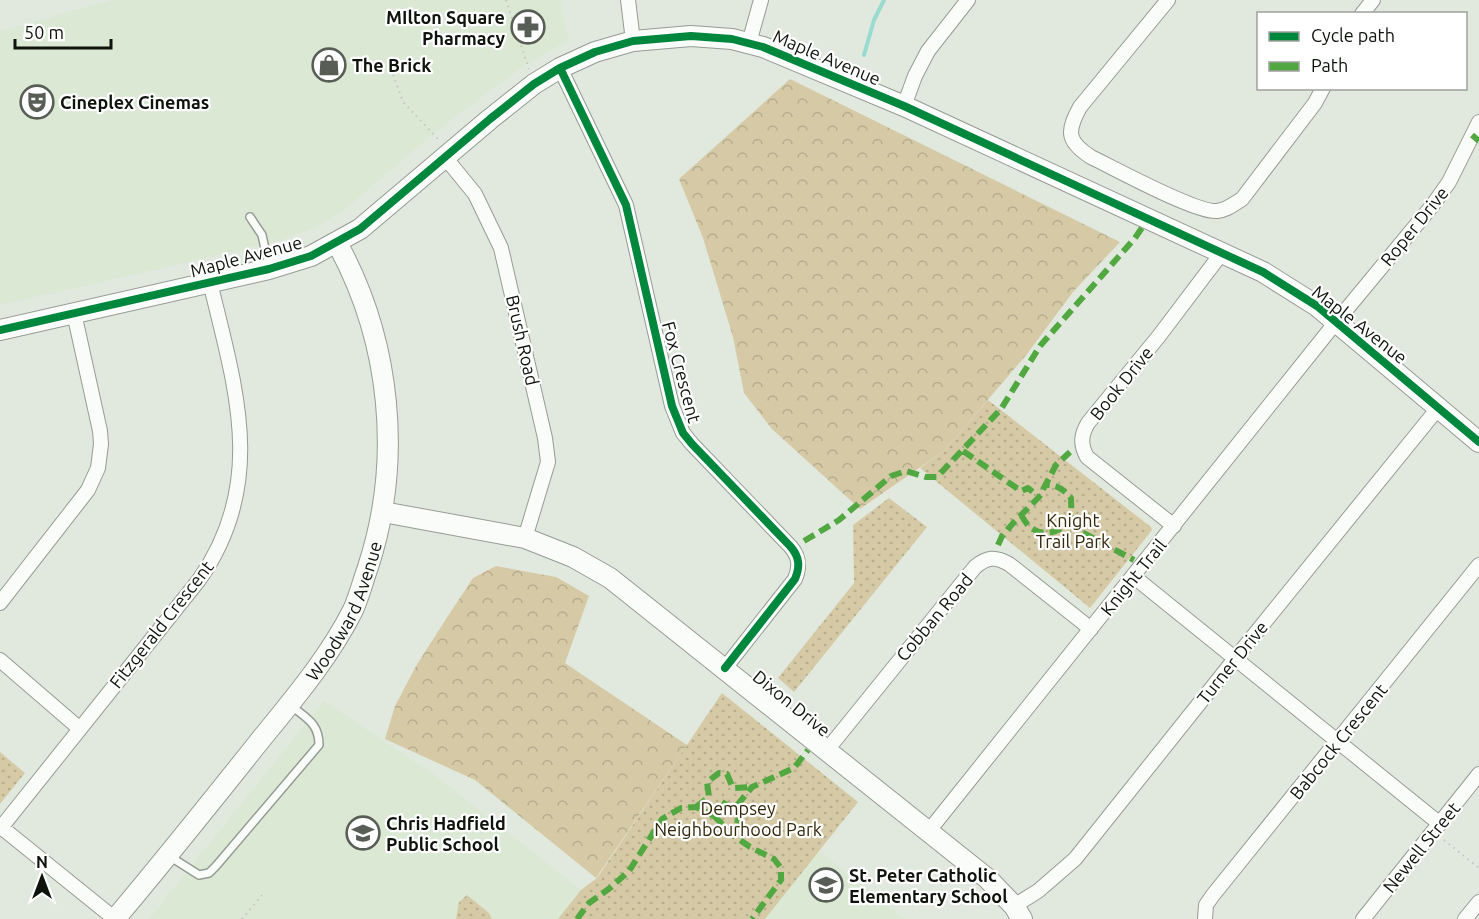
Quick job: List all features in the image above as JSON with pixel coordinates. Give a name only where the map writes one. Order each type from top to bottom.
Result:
[{"type":"street","points":[[628,0],[633,41]]},
{"type":"street","points":[[749,43],[761,0]]},
{"type":"street","points":[[904,106],[915,76],[928,51],[968,0]]},
{"type":"street","points":[[1168,0],[1080,107],[1073,121],[1070,128],[1071,136],[1079,150],[1090,157],[1209,211],[1229,208],[1242,199],[1315,103],[1322,90]]},
{"type":"street","points":[[1364,12],[1373,0]]},
{"type":"street","name":"Maple Avenue","points":[[0,330],[304,259],[362,228],[442,148],[560,68],[595,52],[633,41],[698,36],[763,47],[904,106],[1263,272],[1317,306],[1479,442]]},
{"type":"street","name":"Fox Crescent","points":[[560,68],[626,205],[672,406],[682,433],[798,557],[799,565],[795,579],[725,668]]},
{"type":"street","name":"Roper Drive","points":[[1336,322],[1449,183],[1479,122]]},
{"type":"street","name":"Brush Road","points":[[442,148],[475,194],[501,248],[545,438],[548,462],[525,538]]},
{"type":"street","name":"Woodward Avenue","points":[[115,919],[169,856],[289,705],[339,634],[354,608],[372,556],[383,512],[388,444],[384,385],[366,303],[337,243]]},
{"type":"street","name":"Book Drive","points":[[1174,526],[1087,457],[1082,443],[1083,432],[1221,254]]},
{"type":"street","name":"Fitzgerald Crescent","points":[[1,828],[208,568],[223,536],[235,500],[240,467],[240,417],[210,282]]},
{"type":"street","points":[[0,603],[81,502],[98,468],[101,444],[99,425],[74,314]]},
{"type":"street","name":"Knight Trail","points":[[928,832],[1336,322]]},
{"type":"street","name":"Turner Drive","points":[[1018,913],[1038,891],[1069,866],[1439,407]]},
{"type":"street","name":"Dixon Drive","points":[[383,512],[525,538],[573,556],[610,578],[988,879],[1018,913]]},
{"type":"street","name":"Cobban Road","points":[[826,750],[911,644],[983,560],[1000,559],[1009,564],[1091,629]]},
{"type":"street","name":"Babcock Crescent","points":[[1205,919],[1206,905],[1213,895],[1479,565]]},
{"type":"street","points":[[1133,576],[1338,741],[1441,831]]},
{"type":"street","points":[[0,660],[80,729]]},
{"type":"street","name":"Newell Street","points":[[1363,919],[1441,831],[1479,774]]},
{"type":"street","points":[[1,828],[115,919]]},
{"type":"street","points":[[1465,919],[1479,902]]},
{"type":"lane","points":[[250,217],[262,236],[269,269]]},
{"type":"lane","points":[[169,856],[199,875],[209,873],[319,745],[319,734],[314,724],[289,705]]},
{"type":"path","points":[[506,0],[530,72]]},
{"type":"path","points":[[391,69],[403,102],[442,148]]},
{"type":"path","points":[[1441,831],[1479,868]]},
{"type":"path","points":[[242,919],[262,895]]},
{"type":"shaded area","points":[[112,0],[562,0],[561,10],[569,40],[525,65],[487,93],[435,132],[356,200],[316,227],[279,241],[0,305],[0,32]]},
{"type":"shaded area","name":"Chris Hadfield Public School","points":[[324,701],[436,776],[581,890],[558,919],[149,919]]},
{"type":"shaded area","name":"St. Peter Catholic Elementary School","points":[[818,850],[904,919],[765,919]]},
{"type":"green space","points":[[790,79],[1120,242],[1073,292],[1027,354],[945,450],[860,509],[772,429],[744,393],[733,337],[703,238],[679,179]]},
{"type":"green space","name":"Knight Trail Park","points":[[988,400],[1151,527],[1152,530],[1090,608],[920,468],[945,450]]},
{"type":"green space","points":[[889,498],[927,527],[794,692],[778,678],[854,583],[853,525]]},
{"type":"green space","points":[[496,566],[556,577],[589,596],[565,663],[687,745],[596,878],[475,780],[385,739],[395,706],[416,666],[446,619],[473,578]]},
{"type":"green space","name":"Dempsey Neighbourhood Park","points":[[722,693],[858,802],[765,919],[558,919],[581,890],[597,878]]},
{"type":"green space","points":[[0,752],[25,773],[0,804]]},
{"type":"green space","points":[[467,895],[489,913],[492,919],[456,919],[459,902]]},
{"type":"waterway","points":[[864,55],[874,20],[884,0]]},
{"type":"marked path","points":[[1472,135],[1479,141]]},
{"type":"marked path","points":[[804,541],[839,520],[891,476],[906,471],[926,477],[937,477],[1001,409],[1040,346],[1135,238],[1148,219]]},
{"type":"marked path","points":[[963,451],[1021,491],[1028,488],[1039,497]]},
{"type":"marked path","points":[[998,545],[1002,536],[1039,497],[1056,465],[1070,452]]},
{"type":"marked path","points":[[1021,515],[1029,526],[1047,533],[1058,530],[1067,522],[1071,512],[1071,498],[1053,485],[1044,485]]},
{"type":"marked path","points":[[1067,524],[1134,560]]},
{"type":"marked path","points":[[577,919],[589,903],[629,871],[662,819],[681,808],[696,807],[714,816],[734,809],[752,787],[794,768],[808,750]]},
{"type":"marked path","points":[[696,807],[709,797],[707,782],[719,773],[727,774],[733,788],[752,787]]},
{"type":"marked path","points":[[722,802],[734,809],[739,817],[733,835]]},
{"type":"marked path","points":[[714,816],[733,835],[774,859],[781,868],[781,880],[752,919]]},
{"type":"cycle path","points":[[0,330],[269,269],[311,256],[360,229],[490,119],[534,84],[560,68],[595,52],[633,41],[691,36],[732,39],[763,47],[904,106],[1263,272],[1317,306],[1479,442]]},
{"type":"cycle path","points":[[560,68],[626,205],[672,406],[683,433],[790,546],[797,558],[798,570],[795,579],[725,668]]},
{"type":"place","name":"MIlton Square Pharmacy","points":[[528,27]]},
{"type":"place","name":"The Brick","points":[[329,65]]},
{"type":"place","name":"Cineplex Cinemas","points":[[37,102]]},
{"type":"place","name":"Chris Hadfield Public School","points":[[363,833]]},
{"type":"place","name":"St. Peter Catholic Elementary School","points":[[826,885]]}]
